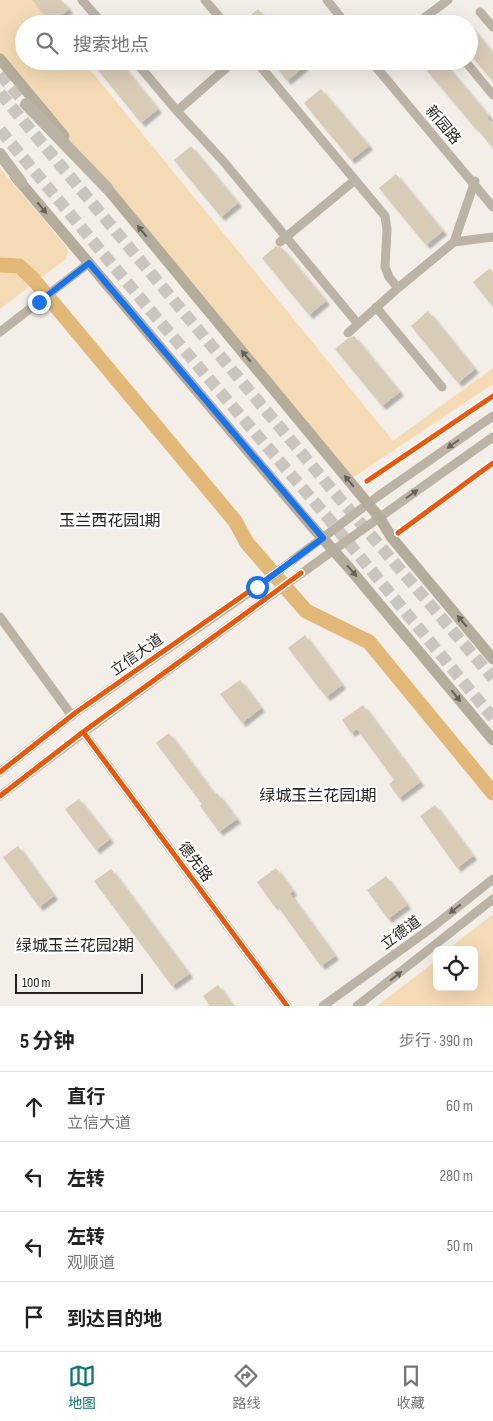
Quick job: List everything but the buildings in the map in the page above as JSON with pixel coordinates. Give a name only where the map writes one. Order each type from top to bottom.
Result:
[{"type":"highway","points":[[26,104],[107,188]]},
{"type":"highway","points":[[0,155],[21,182]]},
{"type":"main road","points":[[0,58],[379,517],[392,538],[493,659]]},
{"type":"main road","points":[[21,182],[493,740]]},
{"type":"street","points":[[205,0],[218,15]]},
{"type":"street","points":[[321,0],[333,15]]},
{"type":"street","points":[[327,0],[339,15]]},
{"type":"street","points":[[428,15],[448,0]]},
{"type":"street","points":[[87,2],[96,15]]},
{"type":"street","points":[[480,12],[493,27]]},
{"type":"street","points":[[143,70],[224,162],[284,239],[358,324]]},
{"type":"street","points":[[177,111],[224,70]]},
{"type":"street","points":[[263,70],[385,216],[387,230],[385,267],[389,277],[398,288]]},
{"type":"street","name":"新园路","points":[[379,70],[474,182],[492,198]]},
{"type":"street","name":"新园路","points":[[385,70],[493,207]]},
{"type":"street","points":[[472,70],[493,95]]},
{"type":"street","points":[[284,239],[355,180]]},
{"type":"street","points":[[454,242],[474,182]]},
{"type":"street","points":[[348,333],[398,288],[454,242],[493,237]]},
{"type":"street","points":[[0,332],[88,261]]},
{"type":"street","points":[[0,327],[38,301]]},
{"type":"street","points":[[376,307],[442,387]]},
{"type":"street","name":"立信大道","points":[[0,772],[71,717],[257,587],[368,504],[493,416]]},
{"type":"street","name":"立信大道","points":[[0,796],[223,629],[493,438]]},
{"type":"street","points":[[0,617],[71,717]]},
{"type":"street","points":[[0,625],[71,717]]},
{"type":"street","name":"德先路","points":[[81,734],[282,1006]]},
{"type":"street","name":"德先路","points":[[81,734],[287,1006]]},
{"type":"street","name":"立德道","points":[[323,1006],[434,926],[493,879]]},
{"type":"street","name":"立德道","points":[[357,1006],[493,899]]},
{"type":"shaded area","points":[[0,0],[33,0],[45,15],[15,15],[15,70],[90,70],[393,441],[493,368],[493,384],[351,479],[0,56]]},
{"type":"shaded area","points":[[0,168],[68,249],[66,259],[0,309]]},
{"type":"shaded area","points":[[493,914],[493,1006],[377,1006],[433,963],[433,991],[478,991],[478,946],[452,946]]},
{"type":"waterway","points":[[0,265],[19,266],[33,279],[235,521],[247,543],[306,611],[369,642],[493,793]]},
{"type":"tunnel","points":[[0,74],[26,104]]},
{"type":"tunnel","points":[[0,93],[340,499],[493,678]]},
{"type":"tunnel","points":[[0,130],[156,317],[323,512],[493,718]]},
{"type":"cycle path","points":[[367,481],[493,396]]},
{"type":"cycle path","points":[[398,533],[493,463]]},
{"type":"cycle path","points":[[0,772],[75,713],[291,562]]},
{"type":"cycle path","points":[[0,796],[83,732],[301,573]]},
{"type":"cycle path","points":[[83,732],[287,1006]]},
{"type":"district","name":"玉兰西花园1期","points":[[110,521]]},
{"type":"district","name":"绿城玉兰花园1期","points":[[318,796]]},
{"type":"district","name":"绿城玉兰花园2期","points":[[75,946]]},
{"type":"route","points":[[39,302],[89,263],[323,538],[257,587]]}]
